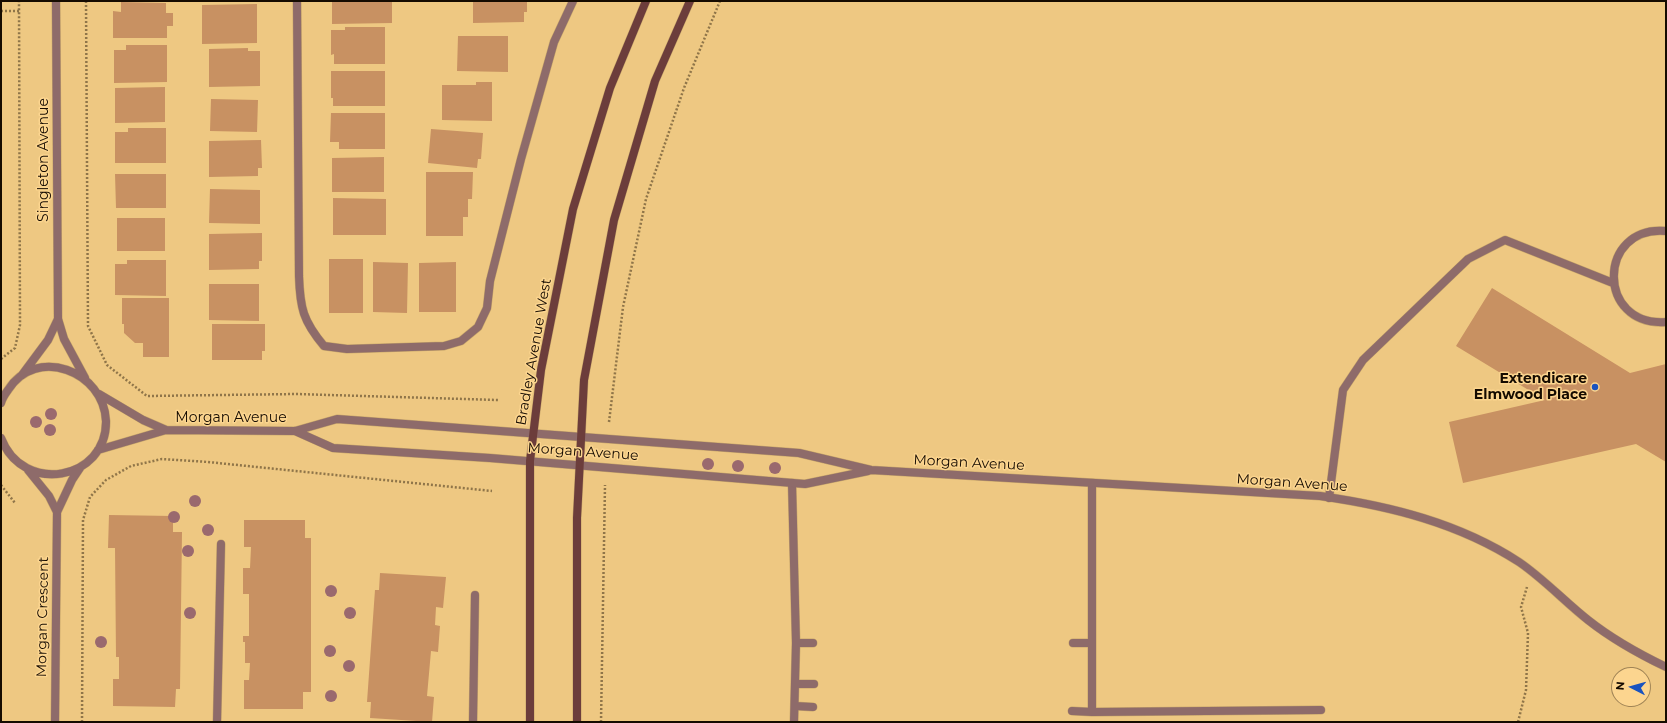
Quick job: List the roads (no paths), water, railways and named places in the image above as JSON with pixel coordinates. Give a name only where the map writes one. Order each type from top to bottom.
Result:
[{"type":"main road","name":"Bradley Avenue West","points":[[530,722],[530,461],[541,370],[573,209],[610,88],[646,1]]},
{"type":"main road","points":[[577,722],[577,518],[584,380],[614,220],[655,81],[690,1]]},
{"type":"street","name":"Singleton Avenue","points":[[56,1],[58,319],[64,339],[85,378]]},
{"type":"street","points":[[297,1],[298,268],[300,306],[310,330],[324,346],[347,349],[444,346],[461,341],[478,327],[487,308],[490,281],[517,174],[554,42],[573,1]]},
{"type":"street","points":[[1666,231],[1656,230],[1641,233],[1628,241],[1619,253],[1614,268],[1613,283],[1618,298],[1627,310],[1640,319],[1655,323],[1666,322]]},
{"type":"street","points":[[1329,498],[1343,390],[1362,360],[1468,259],[1505,240],[1613,283]]},
{"type":"street","name":"Singleton Avenue","points":[[20,377],[48,340],[58,319]]},
{"type":"street","points":[[1,404],[10,387],[20,377],[39,369],[60,368],[73,371],[85,378],[99,394],[104,408],[106,422],[104,437],[98,450],[81,466],[63,474],[48,475],[26,468],[16,462],[3,446],[1,438]]},
{"type":"street","points":[[1,391],[10,387]]},
{"type":"street","name":"Morgan Avenue","points":[[99,394],[142,420],[166,430]]},
{"type":"street","name":"Morgan Avenue","points":[[98,450],[166,430],[295,431],[337,419],[533,432],[799,453],[871,470],[1329,498],[1398,510],[1449,527],[1497,549],[1520,563],[1590,622],[1617,640],[1666,667]]},
{"type":"street","name":"Morgan Avenue","points":[[295,431],[333,448],[530,461],[805,484],[871,470]]},
{"type":"street","name":"Morgan Crescent","points":[[55,722],[58,512],[72,480],[81,466]]},
{"type":"street","points":[[26,468],[49,496],[58,512]]},
{"type":"street","points":[[792,483],[796,643],[794,722]]},
{"type":"street","points":[[1092,483],[1092,712]]},
{"type":"street","points":[[217,722],[221,544]]},
{"type":"street","points":[[473,722],[475,595]]},
{"type":"street","points":[[796,643],[813,643]]},
{"type":"street","points":[[1073,643],[1092,643]]},
{"type":"street","points":[[795,684],[814,684]]},
{"type":"street","points":[[795,706],[813,707]]},
{"type":"street","points":[[1072,711],[1321,710]]},
{"type":"place","name":"Extendicare Elmwood Place","points":[[1595,387]]}]
